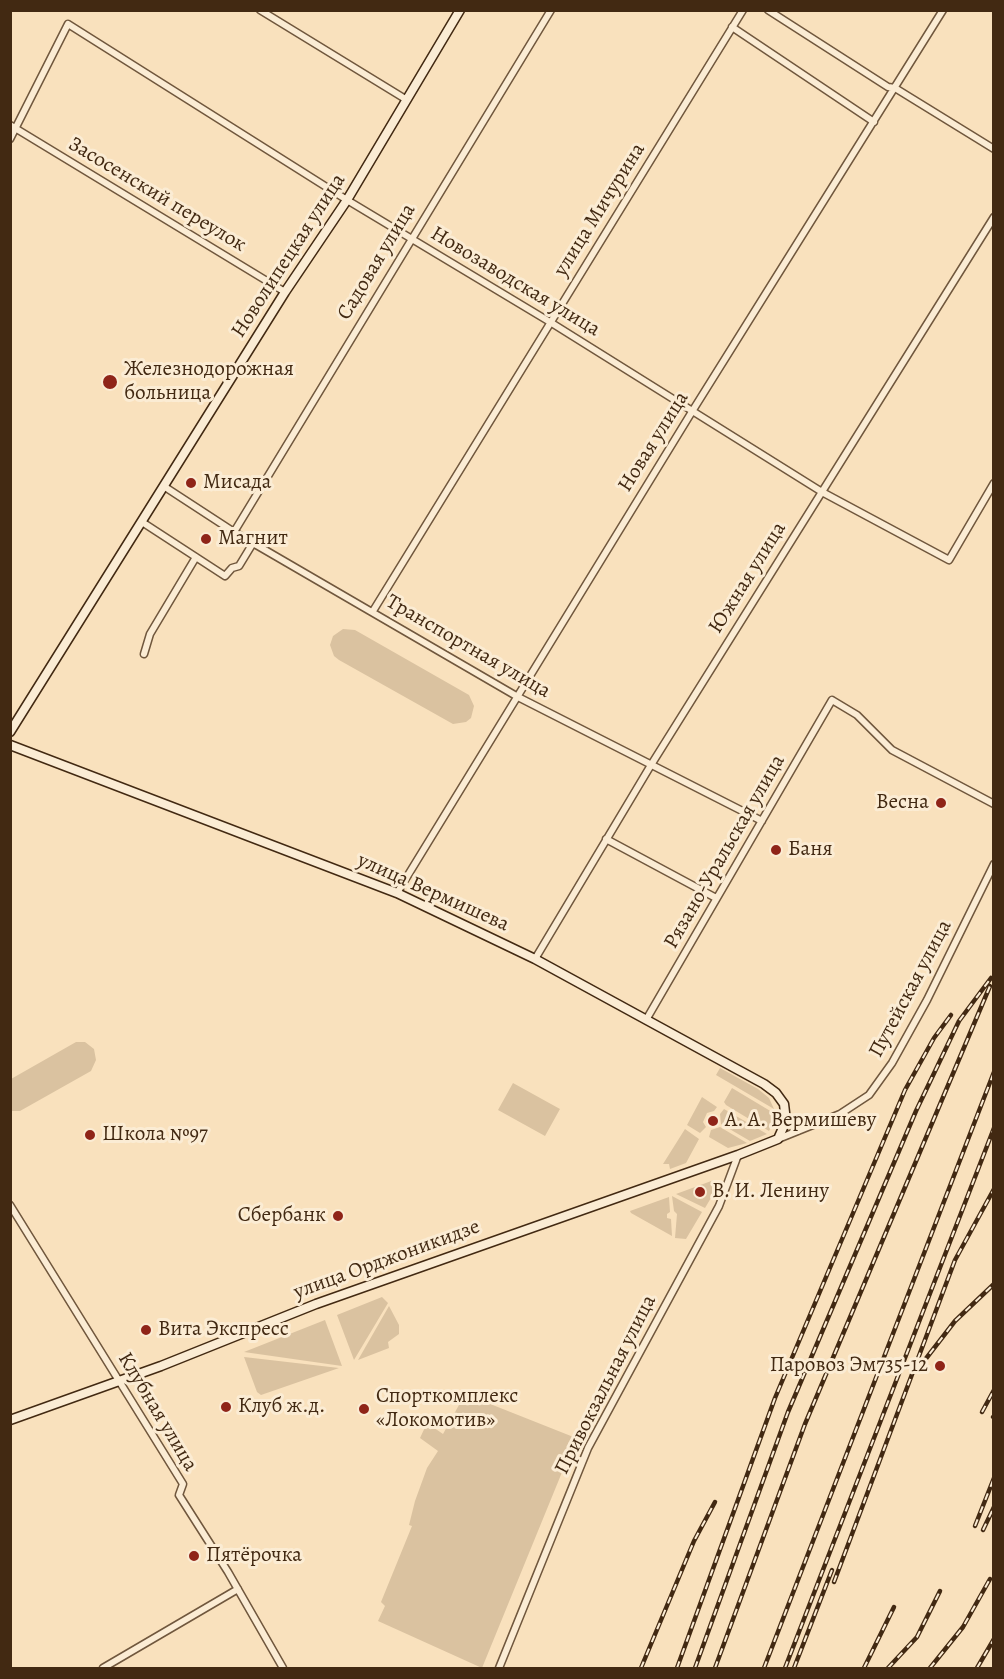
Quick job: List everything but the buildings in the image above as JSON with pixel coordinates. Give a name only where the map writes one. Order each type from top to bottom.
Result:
[{"type":"street","points":[[260,10],[407,100]]},
{"type":"street","name":"Новолипецкая улица","points":[[10,732],[285,292],[347,200],[460,10]]},
{"type":"street","name":"Садовая улица","points":[[234,532],[410,238],[551,10]]},
{"type":"street","name":"улица Мичурина","points":[[373,611],[743,10]]},
{"type":"street","points":[[768,10],[888,87],[895,88],[993,149]]},
{"type":"street","name":"Новая улица","points":[[397,893],[693,410],[943,10]]},
{"type":"street","name":"Новозаводская улица","points":[[14,127],[68,24],[347,200],[550,322],[822,492],[949,560],[993,483]]},
{"type":"street","points":[[732,27],[874,122]]},
{"type":"street","points":[[10,139],[14,127]]},
{"type":"street","name":"Засосенский переулок","points":[[14,127],[285,292]]},
{"type":"street","name":"Южная улица","points":[[535,959],[651,765],[993,217]]},
{"type":"street","name":"Транспортная улица","points":[[165,487],[234,532],[518,696],[762,821]]},
{"type":"street","points":[[142,522],[225,576],[232,568],[239,566],[253,543]]},
{"type":"street","points":[[144,654],[150,634],[196,557]]},
{"type":"street","name":"Рязано-Уральская улица","points":[[646,1020],[832,700],[857,715],[892,750],[993,804]]},
{"type":"street","name":"улица Вермишева","points":[[10,746],[397,893],[535,959],[776,1093],[784,1104],[786,1121],[778,1139]]},
{"type":"street","points":[[606,839],[716,898]]},
{"type":"street","name":"Путейская улица","points":[[778,1139],[840,1114],[869,1095],[892,1063],[927,1000],[993,864]]},
{"type":"street","name":"улица Орджоникидзе","points":[[10,1420],[119,1381],[316,1304],[778,1139]]},
{"type":"street","name":"Привокзальная улица","points":[[499,1668],[588,1448],[719,1206],[738,1155]]},
{"type":"street","name":"Клубная улица","points":[[10,1205],[183,1484],[179,1495],[282,1668]]},
{"type":"street","points":[[103,1668],[237,1589]]},
{"type":"shaded area","points":[[343,629],[355,630],[469,695],[474,706],[471,718],[466,722],[453,724],[339,660],[334,656],[330,645],[333,636]]},
{"type":"shaded area","points":[[76,1042],[85,1042],[94,1049],[96,1060],[91,1071],[20,1111],[11,1111],[11,1079]]},
{"type":"shaded area","points":[[720,1068],[758,1089],[769,1098],[774,1109],[716,1075]]},
{"type":"shaded area","points":[[513,1083],[560,1109],[545,1136],[498,1110]]},
{"type":"shaded area","points":[[732,1088],[772,1112],[773,1123],[769,1131],[726,1105],[724,1102]]},
{"type":"shaded area","points":[[702,1097],[717,1107],[714,1111],[707,1113],[703,1122],[706,1127],[700,1133],[687,1125]]},
{"type":"shaded area","points":[[724,1109],[767,1134],[750,1141],[721,1124],[720,1114]]},
{"type":"shaded area","points":[[720,1127],[747,1143],[728,1148],[709,1137],[711,1130]]},
{"type":"shaded area","points":[[685,1129],[699,1139],[686,1163],[670,1169],[669,1164],[663,1164]]},
{"type":"shaded area","points":[[714,1180],[718,1186],[705,1208],[676,1194]]},
{"type":"shaded area","points":[[672,1196],[702,1212],[686,1239],[675,1238],[677,1214],[674,1211]]},
{"type":"shaded area","points":[[669,1197],[670,1212],[667,1218],[671,1219],[672,1236],[630,1211]]},
{"type":"shaded area","points":[[382,1297],[388,1303],[354,1360],[337,1315]]},
{"type":"shaded area","points":[[389,1306],[399,1325],[399,1334],[388,1342],[389,1348],[358,1360]]},
{"type":"shaded area","points":[[325,1320],[342,1366],[244,1352]]},
{"type":"shaded area","points":[[244,1357],[339,1368],[261,1395],[257,1392]]},
{"type":"shaded area","points":[[465,1394],[576,1438],[482,1668],[378,1621],[385,1606],[381,1602],[412,1526],[409,1525],[415,1501],[427,1468],[438,1451],[420,1438],[427,1423],[443,1434]]},
{"type":"railway","points":[[695,1668],[788,1412],[916,1111],[959,1021],[991,978]]},
{"type":"railway","points":[[715,1668],[805,1424],[990,986]]},
{"type":"railway","points":[[677,1668],[775,1398],[905,1090],[934,1038],[951,1015]]},
{"type":"railway","points":[[764,1668],[994,1072]]},
{"type":"railway","points":[[785,1668],[994,1128]]},
{"type":"railway","points":[[834,1582],[955,1260],[994,1189]]},
{"type":"railway","points":[[921,1365],[955,1321],[994,1284]]},
{"type":"railway","points":[[982,1412],[994,1390]]},
{"type":"railway","points":[[975,1526],[994,1478]]},
{"type":"railway","points":[[641,1668],[694,1541],[715,1502]]},
{"type":"railway","points":[[983,1530],[994,1507]]},
{"type":"railway","points":[[794,1668],[832,1570]]},
{"type":"railway","points":[[930,1668],[963,1627],[990,1579]]},
{"type":"railway","points":[[888,1668],[917,1637],[940,1591]]},
{"type":"railway","points":[[864,1668],[894,1607]]},
{"type":"railway","points":[[977,1668],[994,1639]]},
{"type":"place","name":"Железнодорожная больница","points":[[110,382]]},
{"type":"place","name":"Мисада","points":[[191,483]]},
{"type":"place","name":"Магнит","points":[[206,539]]},
{"type":"place","name":"Весна","points":[[941,803]]},
{"type":"place","name":"Баня","points":[[776,850]]},
{"type":"place","name":"А. А. Вермишеву","points":[[713,1121]]},
{"type":"place","name":"Школа №97","points":[[90,1135]]},
{"type":"place","name":"В. И. Ленину","points":[[700,1192]]},
{"type":"place","name":"Сбербанк","points":[[338,1216]]},
{"type":"place","name":"Вита Экспресс","points":[[146,1330]]},
{"type":"place","name":"Паровоз Эм735-12","points":[[940,1366]]},
{"type":"place","name":"Клуб ж.д.","points":[[226,1407]]},
{"type":"place","name":"Спорткомплекс «Локомотив»","points":[[364,1409]]},
{"type":"place","name":"Пятёрочка","points":[[194,1556]]}]
